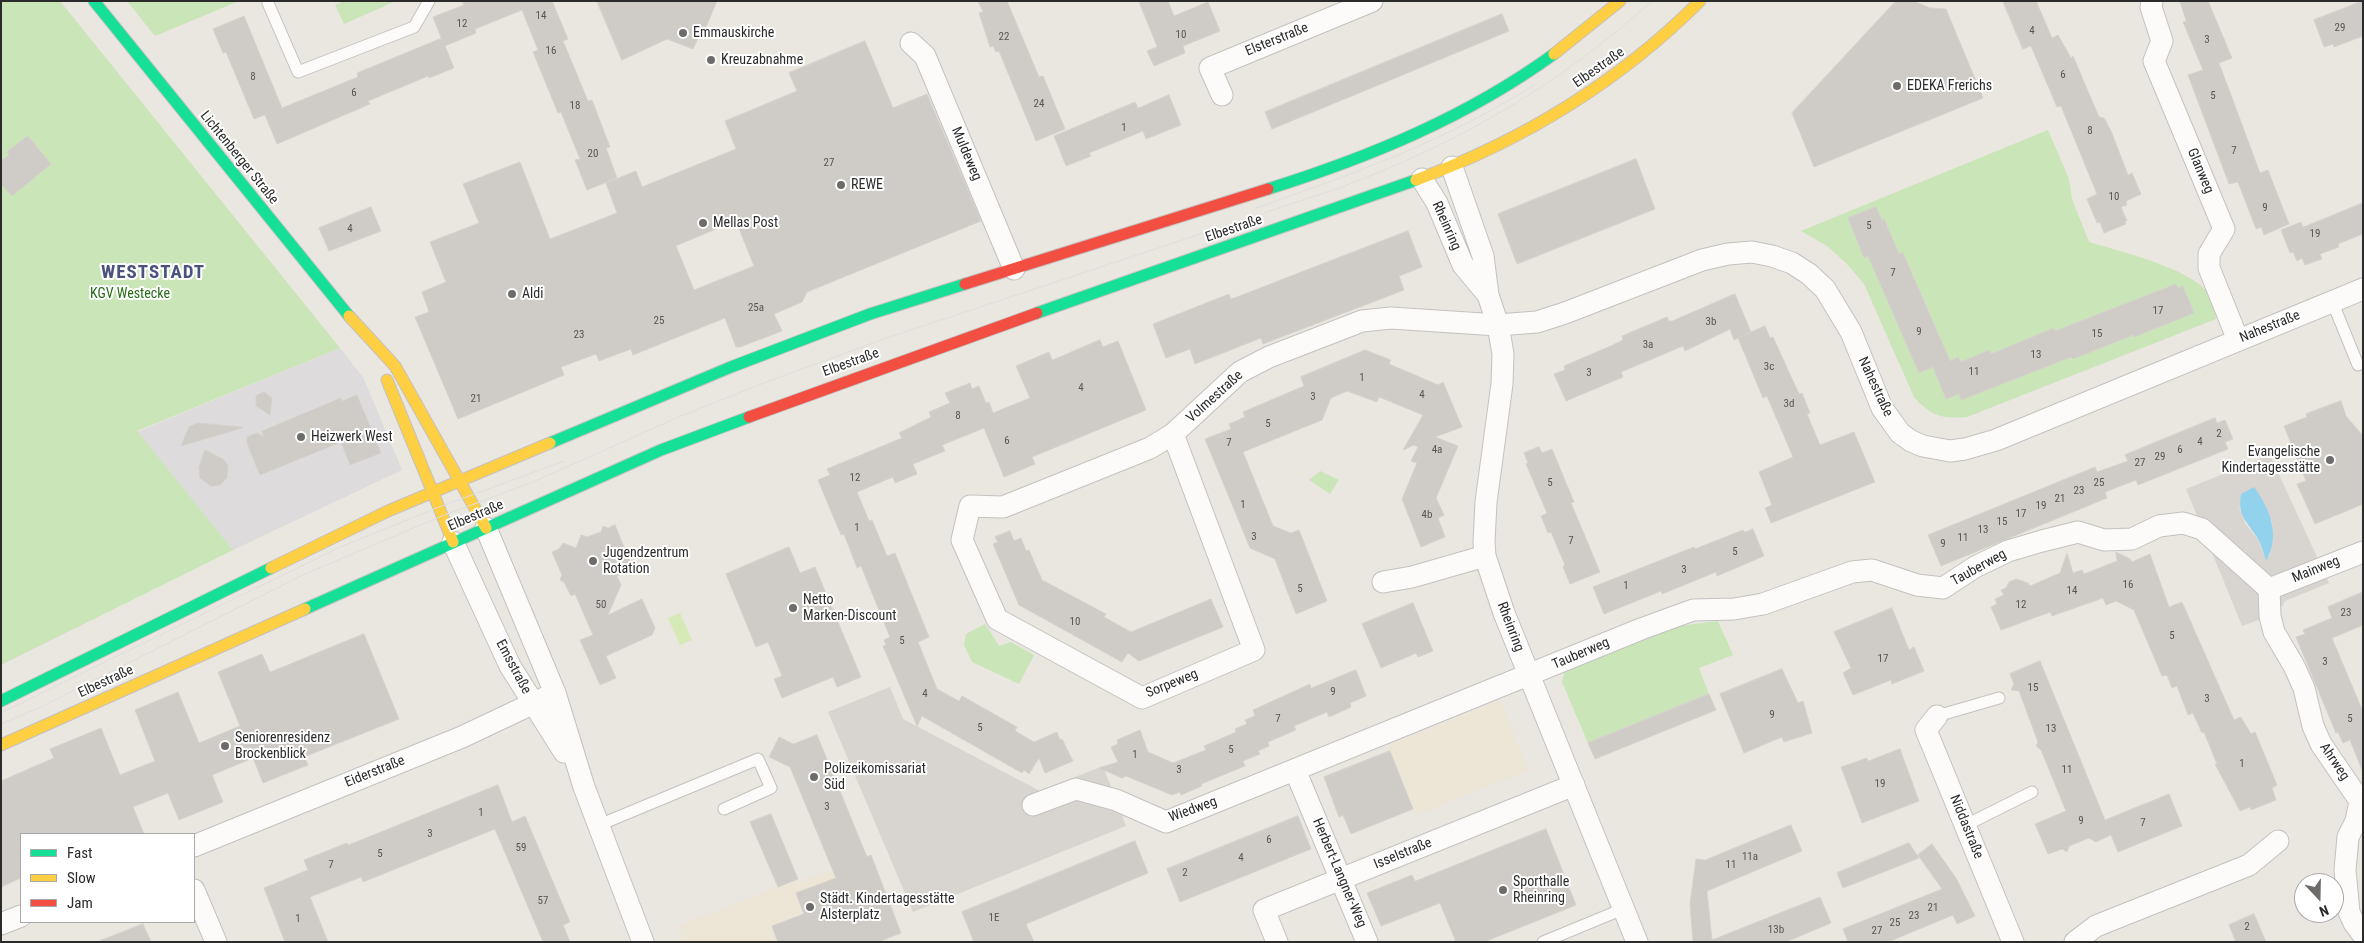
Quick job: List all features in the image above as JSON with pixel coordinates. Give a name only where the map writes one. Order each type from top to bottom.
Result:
[{"type":"street","name":"Lichtenberger Straße","points":[[94,1],[362,332],[395,366],[486,528]]},
{"type":"street","name":"Elsterstraße","points":[[1222,95],[1210,68],[1372,1]]},
{"type":"street","name":"Elbestraße","points":[[1,701],[300,552],[432,491],[731,367],[861,318],[1320,173],[1419,134],[1469,109],[1516,82],[1570,43],[1620,1]]},
{"type":"street","name":"Elbestraße","points":[[1,745],[661,450],[933,349],[1452,167],[1544,122],[1608,81],[1664,37],[1700,1]]},
{"type":"street","name":"Glanweg","points":[[2152,1],[2151,7],[2162,41],[2154,61],[2224,228],[2209,254],[2209,268],[2238,340]]},
{"type":"street","name":"Muldeweg","points":[[911,43],[925,56],[1014,269]]},
{"type":"street","name":"Rheinring","points":[[1452,167],[1484,256],[1488,295],[1498,325],[1503,354],[1502,384],[1486,502],[1485,556],[1504,612],[1637,942]]},
{"type":"street","name":"Rheinring","points":[[1422,179],[1437,203],[1463,265],[1488,295]]},
{"type":"street","name":"Nahestraße","points":[[1498,325],[1537,322],[1565,314],[1702,260],[1744,253],[1772,256],[1792,263],[1809,274],[1825,289],[1851,332],[1882,408],[1900,433],[1923,446],[1950,451],[1966,449],[1996,440],[2363,289]]},
{"type":"street","name":"Volmestraße","points":[[970,506],[1003,507],[1150,448],[1173,434],[1240,372],[1269,357],[1362,321],[1391,318],[1498,325]]},
{"type":"street","name":"Lichtenberger Straße","points":[[362,332],[378,361],[453,542]]},
{"type":"street","name":"Sorpeweg","points":[[970,506],[962,540],[997,619],[1142,698],[1254,650],[1173,434]]},
{"type":"street","name":"Tauberweg","points":[[1530,675],[1641,629],[1693,610],[1734,609],[1763,604],[1852,572],[1872,570],[1917,585],[1943,588],[1975,567],[2008,552],[2078,532],[2104,540],[2132,539],[2159,526],[2183,522],[2202,529],[2269,589]]},
{"type":"street","name":"Emsstraße","points":[[486,528],[555,693],[584,787],[643,942]]},
{"type":"street","name":"Emsstraße","points":[[453,542],[474,584],[510,666],[553,732],[584,787]]},
{"type":"street","name":"Mainweg","points":[[2269,589],[2363,552]]},
{"type":"street","points":[[1383,582],[1412,577],[1485,556]]},
{"type":"street","name":"Ahrweg","points":[[2269,589],[2270,616],[2274,632],[2294,666],[2304,688],[2313,726],[2321,744],[2362,801],[2356,821],[2348,837],[2345,870],[2349,912],[2363,935]]},
{"type":"street","name":"Wiedweg","points":[[1033,805],[1076,789],[1116,800],[1166,822],[1530,675]]},
{"type":"street","name":"Eiderstraße","points":[[195,846],[462,737],[532,702],[555,693]]},
{"type":"street","name":"Niddastraße","points":[[1937,716],[1926,730],[2013,942]]},
{"type":"street","name":"Herbert-Langner-Weg","points":[[1295,770],[1368,942]]},
{"type":"street","name":"Isselstraße","points":[[1277,942],[1264,910],[1574,785]]},
{"type":"street","points":[[2075,942],[2096,926],[2249,865],[2278,841]]},
{"type":"street","points":[[195,892],[216,942]]},
{"type":"street","points":[[1,924],[20,916]]},
{"type":"lane","points":[[268,2],[298,72],[414,27],[429,1]]},
{"type":"lane","points":[[2332,302],[2358,365]]},
{"type":"lane","points":[[1937,716],[1999,698]]},
{"type":"lane","points":[[599,825],[758,759],[771,788],[724,809]]},
{"type":"lane","points":[[1966,825],[2032,792]]},
{"type":"lane","points":[[1543,942],[1623,909]]},
{"type":"shaded area","name":"Heizwerk West","points":[[340,348],[363,377],[402,470],[233,550],[137,432]]},
{"type":"shaded area","points":[[2270,455],[2329,583],[2285,601],[2278,613],[2242,626],[2186,489]],"holes":[[[2239,506],[2272,521],[2273,537],[2270,554],[2266,560],[2258,540],[2245,523]]]},
{"type":"shaded area","points":[[890,687],[903,719],[1040,791],[1103,766],[1126,826],[913,912],[828,712]]},
{"type":"shaded area","points":[[1500,700],[1528,770],[1416,815],[1388,746]]},
{"type":"shaded area","name":"Städt. Kindertagesstätte Alsterplatz","points":[[871,855],[901,933],[878,942],[683,942],[679,926],[798,879],[801,882]]},
{"type":"green space","name":"KGV Westecke","points":[[1,1],[60,1],[340,348],[137,431],[233,550],[1,665]]},
{"type":"green space","points":[[127,1],[239,1],[155,36]]},
{"type":"green space","points":[[345,1],[396,1],[344,24],[335,5]]},
{"type":"green space","points":[[2048,130],[2069,179],[2072,199],[2089,242],[2155,262],[2188,277],[2202,286],[2211,296],[2216,319],[1967,417],[1944,417],[1938,415],[1926,408],[1914,397],[1864,284],[1846,263],[1827,246],[1801,231]]},
{"type":"green space","points":[[1320,471],[1339,480],[1330,494],[1309,480]]},
{"type":"green space","points":[[680,613],[692,640],[680,645],[668,618]]},
{"type":"green space","points":[[1718,621],[1733,655],[1699,668],[1709,694],[1588,743],[1562,682],[1565,669],[1670,627]]},
{"type":"green space","points":[[985,624],[999,646],[1011,642],[1034,655],[1019,684],[972,662],[964,645],[966,634]]},
{"type":"water","points":[[2254,487],[2265,504],[2272,522],[2273,542],[2266,561],[2259,541],[2242,515],[2241,509],[2241,494]]},
{"type":"building","points":[[462,1],[552,1],[568,39],[563,41],[588,101],[592,100],[610,147],[606,148],[617,178],[587,190],[575,160],[580,159],[561,112],[558,113],[533,52],[538,50],[522,10],[475,29],[476,33],[445,46],[454,68],[429,78],[428,76],[368,101],[370,104],[277,144],[265,115],[254,119],[226,52],[223,53],[213,29],[244,16],[282,108],[358,77],[357,73],[441,38],[433,17],[464,5]]},
{"type":"building","name":"Emmauskirche","points":[[597,1],[717,1],[701,39],[698,38],[693,49],[667,39],[622,60]]},
{"type":"building","points":[[978,1],[1007,1],[1039,77],[1043,76],[1065,129],[1036,141],[999,51],[996,52],[993,46],[990,47],[979,13],[983,12]]},
{"type":"building","points":[[1139,1],[1168,1],[1174,16],[1208,2],[1220,31],[1183,46],[1185,53],[1154,66],[1147,51],[1157,47]]},
{"type":"building","name":"EDEKA Frerichs","points":[[1896,1],[1913,1],[1930,8],[1946,9],[1983,98],[1814,167],[1792,113]]},
{"type":"building","points":[[2003,1],[2036,1],[2052,38],[2058,35],[2071,58],[2073,56],[2099,117],[2104,118],[2128,175],[2132,173],[2141,194],[2126,201],[2127,205],[2121,207],[2127,221],[2125,221],[2126,224],[2104,233],[2100,222],[2097,223],[2087,199],[2097,194],[2061,106],[2057,107],[2031,46],[2023,49]]},
{"type":"building","points":[[2180,1],[2208,1],[2232,58],[2219,63],[2260,173],[2268,170],[2289,224],[2264,235],[2261,227],[2256,229],[2238,182],[2229,184],[2188,75],[2203,70],[2183,22],[2186,21]]},
{"type":"building","points":[[2363,1],[2363,36],[2334,47],[2333,44],[2324,47],[2314,20]]},
{"type":"building","points":[[1502,14],[1509,31],[1272,129],[1265,112]]},
{"type":"building","points":[[865,41],[893,108],[927,94],[981,221],[807,292],[802,302],[774,314],[782,331],[740,347],[736,347],[725,318],[633,355],[631,349],[599,361],[596,354],[561,367],[564,375],[458,419],[415,317],[429,312],[422,292],[446,282],[430,242],[479,223],[463,184],[520,162],[550,239],[617,213],[606,183],[636,171],[642,187],[736,149],[725,121],[797,91],[789,73]],"holes":[[[736,221],[754,266],[694,290],[676,246]]]},
{"type":"building","points":[[1169,95],[1181,125],[1146,139],[1143,131],[1089,153],[1091,156],[1066,166],[1054,136],[1135,102],[1138,108]]},
{"type":"building","points":[[28,136],[51,164],[12,196],[1,184],[1,161],[9,155],[7,152]]},
{"type":"building","points":[[1636,159],[1655,209],[1517,264],[1498,214]]},
{"type":"building","points":[[2363,203],[2363,234],[2338,244],[2339,247],[2320,254],[2322,259],[2305,265],[2302,258],[2297,261],[2293,252],[2290,253],[2281,230],[2301,222],[2303,227]]},
{"type":"building","points":[[371,207],[381,231],[329,251],[319,228]]},
{"type":"building","points":[[1876,207],[1882,220],[1884,219],[1899,254],[1903,253],[1950,361],[1958,357],[1961,362],[1989,350],[1991,354],[2054,328],[2055,331],[2176,284],[2178,288],[2183,286],[2194,313],[2073,359],[2071,357],[1961,400],[1959,394],[1946,399],[1933,367],[1919,373],[1868,256],[1864,258],[1848,218]]},
{"type":"building","points":[[1408,231],[1422,267],[1399,276],[1404,290],[1263,344],[1261,338],[1195,364],[1190,349],[1166,358],[1153,324],[1229,294],[1231,299]]},
{"type":"building","points":[[1735,294],[1751,332],[1734,340],[1730,329],[1685,351],[1683,346],[1621,372],[1623,377],[1566,401],[1554,374],[1565,370],[1564,366],[1623,340],[1622,336],[1667,317],[1669,321],[1672,321]]},
{"type":"building","points":[[1765,326],[1770,338],[1773,337],[1799,394],[1802,393],[1810,413],[1807,414],[1820,445],[1854,432],[1875,482],[1771,523],[1765,508],[1772,505],[1759,472],[1793,457],[1767,396],[1763,398],[1738,338]]},
{"type":"building","points":[[1100,340],[1103,347],[1118,341],[1146,410],[1032,457],[1035,464],[1004,477],[984,428],[942,445],[945,451],[913,464],[917,474],[895,483],[893,477],[857,492],[869,521],[872,520],[887,556],[895,553],[929,637],[918,642],[937,689],[959,701],[962,696],[1017,727],[1015,731],[1034,742],[1057,732],[1073,761],[1045,773],[1039,758],[1029,774],[1024,770],[1022,773],[922,716],[917,726],[883,646],[886,645],[884,640],[890,637],[861,566],[857,568],[844,534],[841,535],[818,480],[830,475],[827,469],[902,438],[899,433],[931,417],[929,412],[950,403],[945,393],[970,383],[972,389],[979,386],[986,403],[989,402],[993,413],[1030,398],[1016,366],[1049,352],[1052,360]]},
{"type":"building","points":[[1365,350],[1391,360],[1389,364],[1438,385],[1443,382],[1462,427],[1435,437],[1458,446],[1436,498],[1444,515],[1438,518],[1445,537],[1421,547],[1402,499],[1417,463],[1411,461],[1418,447],[1414,445],[1403,450],[1423,415],[1379,397],[1377,402],[1347,391],[1331,398],[1322,420],[1243,452],[1273,526],[1291,533],[1299,530],[1327,601],[1296,614],[1275,559],[1250,548],[1205,439],[1231,429],[1229,424],[1245,417],[1243,412],[1304,386],[1301,377]]},
{"type":"building","points":[[264,392],[272,398],[270,415],[256,406],[256,396]]},
{"type":"building","name":"Heizwerk West","points":[[357,395],[381,453],[350,465],[341,442],[260,475],[247,443],[247,437],[257,433],[264,437],[262,431],[341,398],[342,401]]},
{"type":"building","name":"Evangelische Kindertagesstätte","points":[[2341,401],[2346,416],[2363,436],[2363,504],[2315,524],[2297,484],[2306,481],[2284,426],[2307,417],[2306,414]]},
{"type":"building","points":[[2215,418],[2217,423],[2225,420],[2233,439],[2225,442],[2228,449],[2138,485],[2136,480],[2105,492],[2107,498],[1941,566],[1928,535],[2095,467],[2097,472],[2128,461],[2125,455]]},
{"type":"building","points":[[198,423],[242,428],[181,446],[189,427]]},
{"type":"building","points":[[1539,447],[1542,453],[1552,449],[1574,502],[1571,503],[1600,572],[1570,584],[1563,567],[1565,565],[1551,532],[1548,533],[1541,516],[1547,513],[1526,464],[1528,463],[1524,453]]},
{"type":"building","points":[[205,450],[223,459],[228,465],[227,478],[220,485],[211,486],[200,478],[199,468]]},
{"type":"building","points":[[615,525],[633,569],[617,576],[621,585],[608,615],[642,599],[655,628],[652,635],[606,656],[616,678],[600,685],[580,640],[593,635],[575,594],[571,596],[564,582],[560,580],[562,575],[552,552],[559,549],[563,543],[576,548],[581,535],[587,537],[601,532],[603,526],[608,528]]},
{"type":"building","points":[[1753,529],[1764,556],[1717,576],[1716,572],[1662,594],[1661,591],[1604,614],[1593,587],[1694,547],[1695,549],[1743,530],[1745,532]]},
{"type":"building","points":[[1010,531],[1014,541],[1021,538],[1026,551],[1029,550],[1042,580],[1106,614],[1104,617],[1131,632],[1211,599],[1223,627],[1139,661],[1128,653],[1122,662],[1019,605],[993,544],[998,542],[995,537]]},
{"type":"building","name":"Netto Marken-Discount","points":[[789,547],[800,573],[815,567],[861,677],[837,687],[833,677],[782,698],[774,679],[782,676],[768,642],[756,647],[726,574]]},
{"type":"building","points":[[2116,552],[2132,562],[2150,554],[2169,607],[2182,602],[2234,720],[2241,717],[2251,734],[2255,732],[2277,785],[2272,788],[2276,800],[2251,810],[2250,807],[2240,811],[2215,764],[2217,764],[2204,732],[2202,733],[2193,713],[2188,715],[2177,686],[2172,688],[2167,675],[2162,676],[2134,610],[2116,601],[2106,605],[2103,598],[2052,616],[2050,612],[2001,630],[1991,607],[1997,604],[1995,599],[2004,595],[2001,590],[2006,588],[2009,582],[2016,579],[2028,583],[2030,586],[2060,573],[2067,553],[2073,573],[2082,570],[2084,574],[2117,561]]},
{"type":"building","points":[[2363,592],[2363,625],[2332,638],[2363,712],[2362,770],[2350,740],[2343,743],[2338,732],[2336,733],[2296,637],[2305,634],[2303,630],[2332,618],[2328,607]]},
{"type":"building","points":[[1413,603],[1433,651],[1418,657],[1416,653],[1381,668],[1362,624]]},
{"type":"building","points":[[1892,608],[1909,650],[1914,647],[1924,671],[1892,684],[1891,680],[1853,695],[1843,673],[1851,668],[1834,632]]},
{"type":"building","points":[[364,634],[399,719],[304,757],[308,765],[263,783],[253,758],[212,775],[223,802],[179,820],[168,793],[133,807],[144,833],[20,833],[20,878],[1,887],[1,781],[54,758],[50,749],[101,728],[120,775],[155,761],[135,710],[178,692],[199,743],[240,726],[218,672],[262,654],[270,672]]},
{"type":"building","points":[[2040,661],[2105,820],[2169,794],[2182,826],[2118,852],[2111,835],[2096,842],[2089,838],[2069,846],[2067,852],[2062,849],[2048,854],[2035,824],[2066,811],[2041,750],[2036,746],[2038,742],[2019,691],[2011,690],[2014,684],[2010,674]]},
{"type":"building","points":[[1782,669],[1798,703],[1803,701],[1812,733],[1784,742],[1782,737],[1744,753],[1720,694]]},
{"type":"building","points":[[1356,670],[1366,696],[1350,703],[1351,707],[1329,717],[1327,712],[1294,726],[1296,730],[1268,742],[1269,746],[1258,751],[1260,754],[1243,761],[1245,766],[1201,784],[1202,786],[1181,795],[1180,792],[1172,795],[1126,776],[1122,778],[1099,768],[1118,762],[1111,747],[1118,744],[1117,740],[1140,730],[1148,752],[1173,763],[1206,750],[1204,746],[1236,732],[1235,729],[1247,724],[1245,720],[1255,716],[1253,710],[1310,684],[1311,688]]},
{"type":"building","points":[[1709,694],[1716,710],[1595,759],[1588,743]]},
{"type":"building","points":[[817,735],[867,857],[871,855],[901,933],[878,942],[778,942],[772,926],[804,914],[796,893],[836,878],[790,767],[769,757],[779,737],[793,744]]},
{"type":"building","points":[[1900,749],[1919,801],[1862,823],[1841,767],[1867,758],[1868,761]]},
{"type":"building","points":[[1390,751],[1413,809],[1351,834],[1343,815],[1339,817],[1324,777]]},
{"type":"building","points":[[498,785],[512,822],[525,816],[570,922],[563,925],[570,942],[543,942],[495,829],[363,882],[361,877],[310,897],[328,942],[285,942],[264,888],[308,870],[304,860],[347,843],[348,845]]},
{"type":"building","points":[[771,814],[798,879],[778,887],[750,822]]},
{"type":"building","points":[[1298,816],[1311,849],[1180,902],[1167,869]]},
{"type":"building","points":[[1791,825],[1802,851],[1707,891],[1712,940],[1820,897],[1831,923],[1786,942],[1693,942],[1690,904],[1696,859],[1705,860]]},
{"type":"building","name":"Sporthalle Rheinring","points":[[1546,829],[1576,905],[1484,942],[1456,942],[1440,903],[1381,926],[1367,893],[1412,875],[1415,881]]},
{"type":"building","points":[[1135,841],[1148,873],[1026,924],[1034,942],[974,942],[962,912]]},
{"type":"building","points":[[1909,843],[1919,858],[1843,888],[1837,873]]},
{"type":"building","points":[[1932,844],[1956,878],[1975,916],[1957,924],[1953,915],[1888,942],[1848,942],[1843,929],[1942,889],[1918,855]]},
{"type":"building","points":[[2254,914],[2266,942],[2236,942],[2229,925]]},
{"type":"building","points":[[143,924],[151,942],[100,942],[100,941]]},
{"type":"tram line","points":[[1,724],[43,706],[305,574],[442,516],[533,482],[681,416],[769,381],[884,339],[1342,187],[1385,170],[1467,131],[1544,85],[1617,32],[1652,1]]},
{"type":"tram line","points":[[1256,208],[1364,169],[1434,139],[1468,123],[1534,85]]},
{"type":"tram line","points":[[1,713],[338,548],[439,507],[564,461]]},
{"type":"traffic: fast","points":[[94,1],[349,316]]},
{"type":"traffic: fast","points":[[1268,189],[1306,177],[1417,133],[1487,97],[1521,77],[1554,54]]},
{"type":"traffic: fast","points":[[1037,313],[1416,180]]},
{"type":"traffic: fast","points":[[550,443],[731,367],[870,314],[965,284]]},
{"type":"traffic: fast","points":[[305,609],[661,450],[749,417]]},
{"type":"traffic: fast","points":[[1,701],[271,568]]},
{"type":"traffic: slow","points":[[1554,54],[1620,1]]},
{"type":"traffic: slow","points":[[1416,180],[1495,147],[1568,106],[1637,58],[1700,1]]},
{"type":"traffic: slow","points":[[349,316],[395,366],[486,528]]},
{"type":"traffic: slow","points":[[387,380],[453,542]]},
{"type":"traffic: slow","points":[[271,568],[388,511],[550,443]]},
{"type":"traffic: slow","points":[[1,745],[305,609]]},
{"type":"traffic: jam","points":[[965,284],[1268,189]]},
{"type":"traffic: jam","points":[[749,417],[1037,313]]},
{"type":"place","name":"Emmauskirche","points":[[683,33]]},
{"type":"place","name":"Kreuzabnahme","points":[[711,60]]},
{"type":"place","name":"EDEKA Frerichs","points":[[1897,86]]},
{"type":"place","name":"REWE","points":[[841,185]]},
{"type":"place","name":"Mellas Post","points":[[703,223]]},
{"type":"place","name":"Aldi","points":[[512,294]]},
{"type":"place","name":"Heizwerk West","points":[[301,437]]},
{"type":"place","name":"Evangelische Kindertagesstätte","points":[[2330,460]]},
{"type":"place","name":"Jugendzentrum Rotation","points":[[593,561]]},
{"type":"place","name":"Netto Marken-Discount","points":[[793,608]]},
{"type":"place","name":"Seniorenresidenz Brockenblick","points":[[225,746]]},
{"type":"place","name":"Polizeikomissariat Süd","points":[[814,777]]},
{"type":"place","name":"Sporthalle Rheinring","points":[[1503,890]]},
{"type":"place","name":"Städt. Kindertagesstätte Alsterplatz","points":[[810,907]]},
{"type":"district","name":"WESTSTADT","points":[[153,273]]}]
